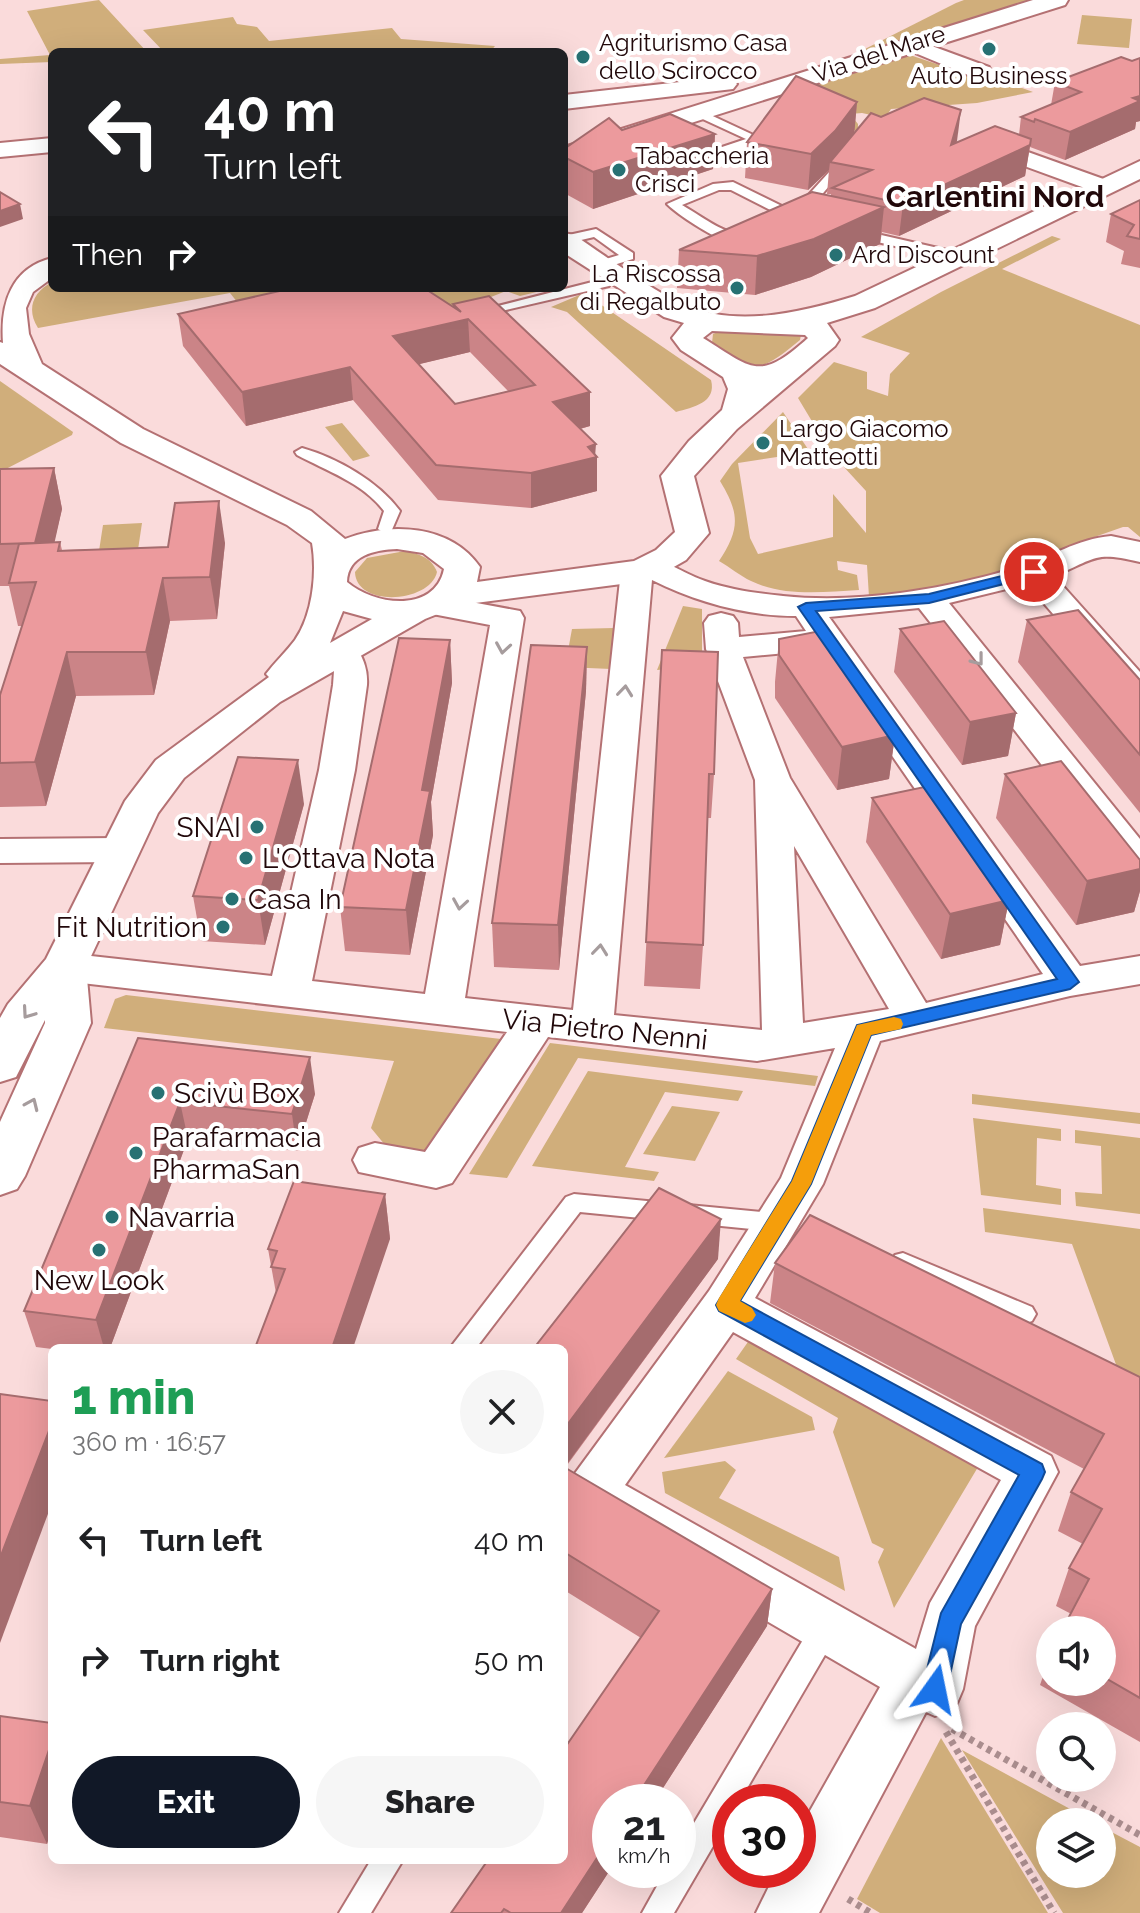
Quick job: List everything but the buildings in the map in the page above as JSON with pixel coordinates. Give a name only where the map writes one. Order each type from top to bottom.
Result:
[{"type":"street","name":"Via del Mare","points":[[568,154],[1057,0]]},
{"type":"street","points":[[568,100],[712,87],[762,77],[841,53],[912,19]]},
{"type":"street","points":[[910,44],[981,72]]},
{"type":"street","points":[[986,144],[1101,186]]},
{"type":"street","points":[[0,150],[48,145]]},
{"type":"street","points":[[699,330],[810,319],[865,302],[1140,169]]},
{"type":"street","points":[[568,243],[603,274]]},
{"type":"street","points":[[6,266],[48,253]]},
{"type":"street","points":[[568,260],[603,274],[699,330],[736,372],[743,389],[737,411]]},
{"type":"street","points":[[6,266],[48,265]]},
{"type":"street","points":[[28,368],[10,328],[5,306],[10,293],[21,282],[48,267]]},
{"type":"street","points":[[0,351],[132,436],[299,518],[328,539],[332,576],[339,598],[363,608],[393,613],[632,571],[680,549],[692,533],[677,476],[692,455],[737,411],[783,375],[865,302]]},
{"type":"street","points":[[782,323],[811,326],[820,331],[824,340]]},
{"type":"street","points":[[736,372],[750,378],[783,375]]},
{"type":"street","points":[[199,470],[432,545],[524,565],[632,571],[719,597],[806,607],[929,599],[1034,572],[1095,545],[1125,549]]},
{"type":"street","points":[[0,1065],[24,1015],[64,967],[139,810],[170,769],[267,694],[458,587],[462,567],[432,545],[378,540],[359,546],[332,576],[318,636],[267,694]]},
{"type":"street","points":[[592,1028],[632,571]]},
{"type":"street","points":[[1034,572],[1140,693]]},
{"type":"street","points":[[719,597],[723,649],[772,778],[916,1020]]},
{"type":"street","points":[[929,599],[1140,865]]},
{"type":"street","points":[[432,604],[508,618],[443,1010]]},
{"type":"street","points":[[806,607],[1070,982]]},
{"type":"street","points":[[723,649],[828,639]]},
{"type":"street","points":[[289,993],[337,770],[351,671],[342,651]]},
{"type":"street","points":[[772,778],[783,1044]]},
{"type":"street","points":[[0,851],[118,850]]},
{"type":"street","points":[[0,1176],[68,1023],[64,967]]},
{"type":"street","name":"Via Pietro Nenni","points":[[64,967],[757,1046],[916,1020],[1070,982],[1140,970]]},
{"type":"street","points":[[375,1160],[436,1171],[537,1021]]},
{"type":"street","points":[[864,1029],[801,1184],[793,1225],[726,1305],[591,1492],[826,1626],[930,1706]]},
{"type":"street","points":[[726,1305],[1033,1472],[949,1621],[930,1706],[786,1913]]},
{"type":"lane","points":[[660,125],[718,152],[756,139],[698,113]]},
{"type":"lane","points":[[806,222],[790,216],[733,186],[717,187],[673,204],[729,238],[758,233],[790,216],[807,204],[853,149]]},
{"type":"lane","points":[[835,229],[956,256]]},
{"type":"lane","points":[[568,285],[603,274]]},
{"type":"lane","points":[[489,310],[546,292]]},
{"type":"lane","points":[[302,452],[369,489],[386,502],[392,511],[386,529]]},
{"type":"lane","points":[[465,1344],[574,1203],[793,1225]]},
{"type":"lane","points":[[888,1256],[1024,1314]]},
{"type":"lane","points":[[657,1913],[826,1626]]},
{"type":"lane","points":[[354,1913],[385,1864]]},
{"type":"path","points":[[930,1706],[1140,1835]]},
{"type":"path","points":[[930,1706],[1054,1913]]},
{"type":"path","points":[[841,1913],[855,1886]]},
{"type":"path","points":[[848,1899],[871,1913]]},
{"type":"shaded area","points":[[99,0],[143,48],[48,48],[48,51],[27,11]]},
{"type":"shaded area","points":[[964,0],[1034,0],[857,53],[956,3]]},
{"type":"shaded area","points":[[1082,15],[1132,19],[1129,48],[1077,44]]},
{"type":"shaded area","points":[[233,17],[237,24],[257,27],[269,41],[392,28],[401,39],[495,46],[160,48],[143,30]]},
{"type":"shaded area","points":[[48,55],[48,62],[0,64],[0,59]]},
{"type":"shaded area","points":[[910,55],[984,80],[992,77],[1033,92],[977,103],[891,109],[885,118],[850,114],[858,124],[858,132],[780,97]]},
{"type":"shaded area","points":[[1052,236],[1061,239],[1002,269],[1140,325],[1140,537],[1128,527],[1123,527],[1083,541],[1031,566],[887,597],[869,597],[867,565],[837,561],[838,570],[857,575],[859,590],[804,592],[764,586],[719,561],[731,540],[735,521],[731,503],[720,481],[732,464],[783,412],[810,452],[738,463],[750,538],[758,554],[833,537],[833,494],[866,533],[866,491],[831,453],[798,398],[834,362],[867,372],[867,389],[888,396],[890,374],[910,353],[861,337]]},
{"type":"shaded area","points":[[48,285],[48,292],[504,292],[446,315],[258,328],[230,293],[38,328],[32,308],[40,291]]},
{"type":"shaded area","points":[[509,292],[536,292],[520,296]]},
{"type":"shaded area","points":[[584,293],[711,380],[712,388],[707,399],[676,412],[567,312],[551,307]]},
{"type":"shaded area","points":[[721,331],[801,335],[800,340],[775,359],[757,366],[739,360],[712,343],[713,334]]},
{"type":"shaded area","points":[[0,381],[73,432],[0,472]]},
{"type":"shaded area","points":[[342,423],[370,456],[353,461],[325,427]]},
{"type":"shaded area","points":[[142,523],[136,563],[97,564],[103,525]]},
{"type":"shaded area","points":[[405,551],[428,560],[437,572],[432,582],[421,590],[394,597],[367,592],[359,584],[355,572],[367,558]]},
{"type":"shaded area","points":[[683,606],[702,609],[702,666],[657,670]]},
{"type":"shaded area","points":[[614,628],[611,669],[565,667],[572,629]]},
{"type":"shaded area","points":[[126,995],[501,1039],[423,1152],[390,1151],[371,1128],[394,1061],[104,1028],[115,999]]},
{"type":"shaded area","points":[[550,1043],[818,1076],[815,1086],[578,1058],[507,1178],[469,1174]]},
{"type":"shaded area","points":[[588,1071],[743,1091],[738,1101],[665,1092],[625,1167],[659,1172],[654,1181],[532,1166]]},
{"type":"shaded area","points":[[972,1094],[1140,1113],[1140,1124],[972,1104]]},
{"type":"shaded area","points":[[672,1106],[720,1112],[695,1161],[643,1154]]},
{"type":"shaded area","points":[[973,1118],[1061,1129],[1061,1141],[1037,1138],[1036,1185],[1061,1189],[1061,1205],[981,1195]]},
{"type":"shaded area","points":[[1075,1130],[1140,1138],[1140,1214],[1076,1206],[1075,1192],[1102,1194],[1101,1146],[1075,1143]]},
{"type":"shaded area","points":[[983,1208],[1140,1229],[1140,1423],[1137,1422],[1072,1244],[985,1232]]},
{"type":"shaded area","points":[[750,1339],[981,1462],[894,1608],[878,1562],[884,1549],[872,1543],[833,1432],[838,1418],[736,1359]]},
{"type":"shaded area","points":[[728,1371],[812,1417],[815,1430],[664,1458]]},
{"type":"shaded area","points":[[725,1461],[736,1470],[719,1498],[839,1557],[845,1591],[665,1493],[662,1472]]},
{"type":"shaded area","points":[[941,1738],[1048,1913],[880,1913],[857,1899]]},
{"type":"shaded area","points":[[962,1750],[1068,1808],[1036,1808],[1036,1869]]},
{"type":"shaded area","points":[[1116,1834],[1140,1847],[1140,1913],[1063,1913],[1048,1888],[1116,1888]]},
{"type":"slow traffic","points":[[745,1315],[726,1305],[788,1210],[864,1029],[894,1024]]},
{"type":"place","name":"Auto Business","points":[[989,49]]},
{"type":"place","name":"Agriturismo Casa dello Scirocco","points":[[583,57]]},
{"type":"place","name":"Tabaccheria Crisci","points":[[619,170]]},
{"type":"place","name":"Ard Discount","points":[[836,255]]},
{"type":"place","name":"La Riscossa di Regalbuto","points":[[737,288]]},
{"type":"place","name":"Largo Giacomo Matteotti","points":[[763,443]]},
{"type":"place","name":"SNAI","points":[[257,827]]},
{"type":"place","name":"L'Ottava Nota","points":[[246,858]]},
{"type":"place","name":"Casa In","points":[[232,899]]},
{"type":"place","name":"Fit Nutrition","points":[[223,927]]},
{"type":"place","name":"Scivù Box","points":[[158,1093]]},
{"type":"place","name":"Parafarmacia PharmaSan","points":[[136,1153]]},
{"type":"place","name":"Navarria","points":[[112,1217]]},
{"type":"place","name":"New Look","points":[[99,1250]]},
{"type":"district","name":"Carlentini Nord","points":[[995,197]]},
{"type":"route","points":[[935,1689],[949,1621],[1033,1472],[726,1305],[788,1210],[864,1029],[916,1020],[1070,982],[806,607],[929,599],[1034,572]]}]
